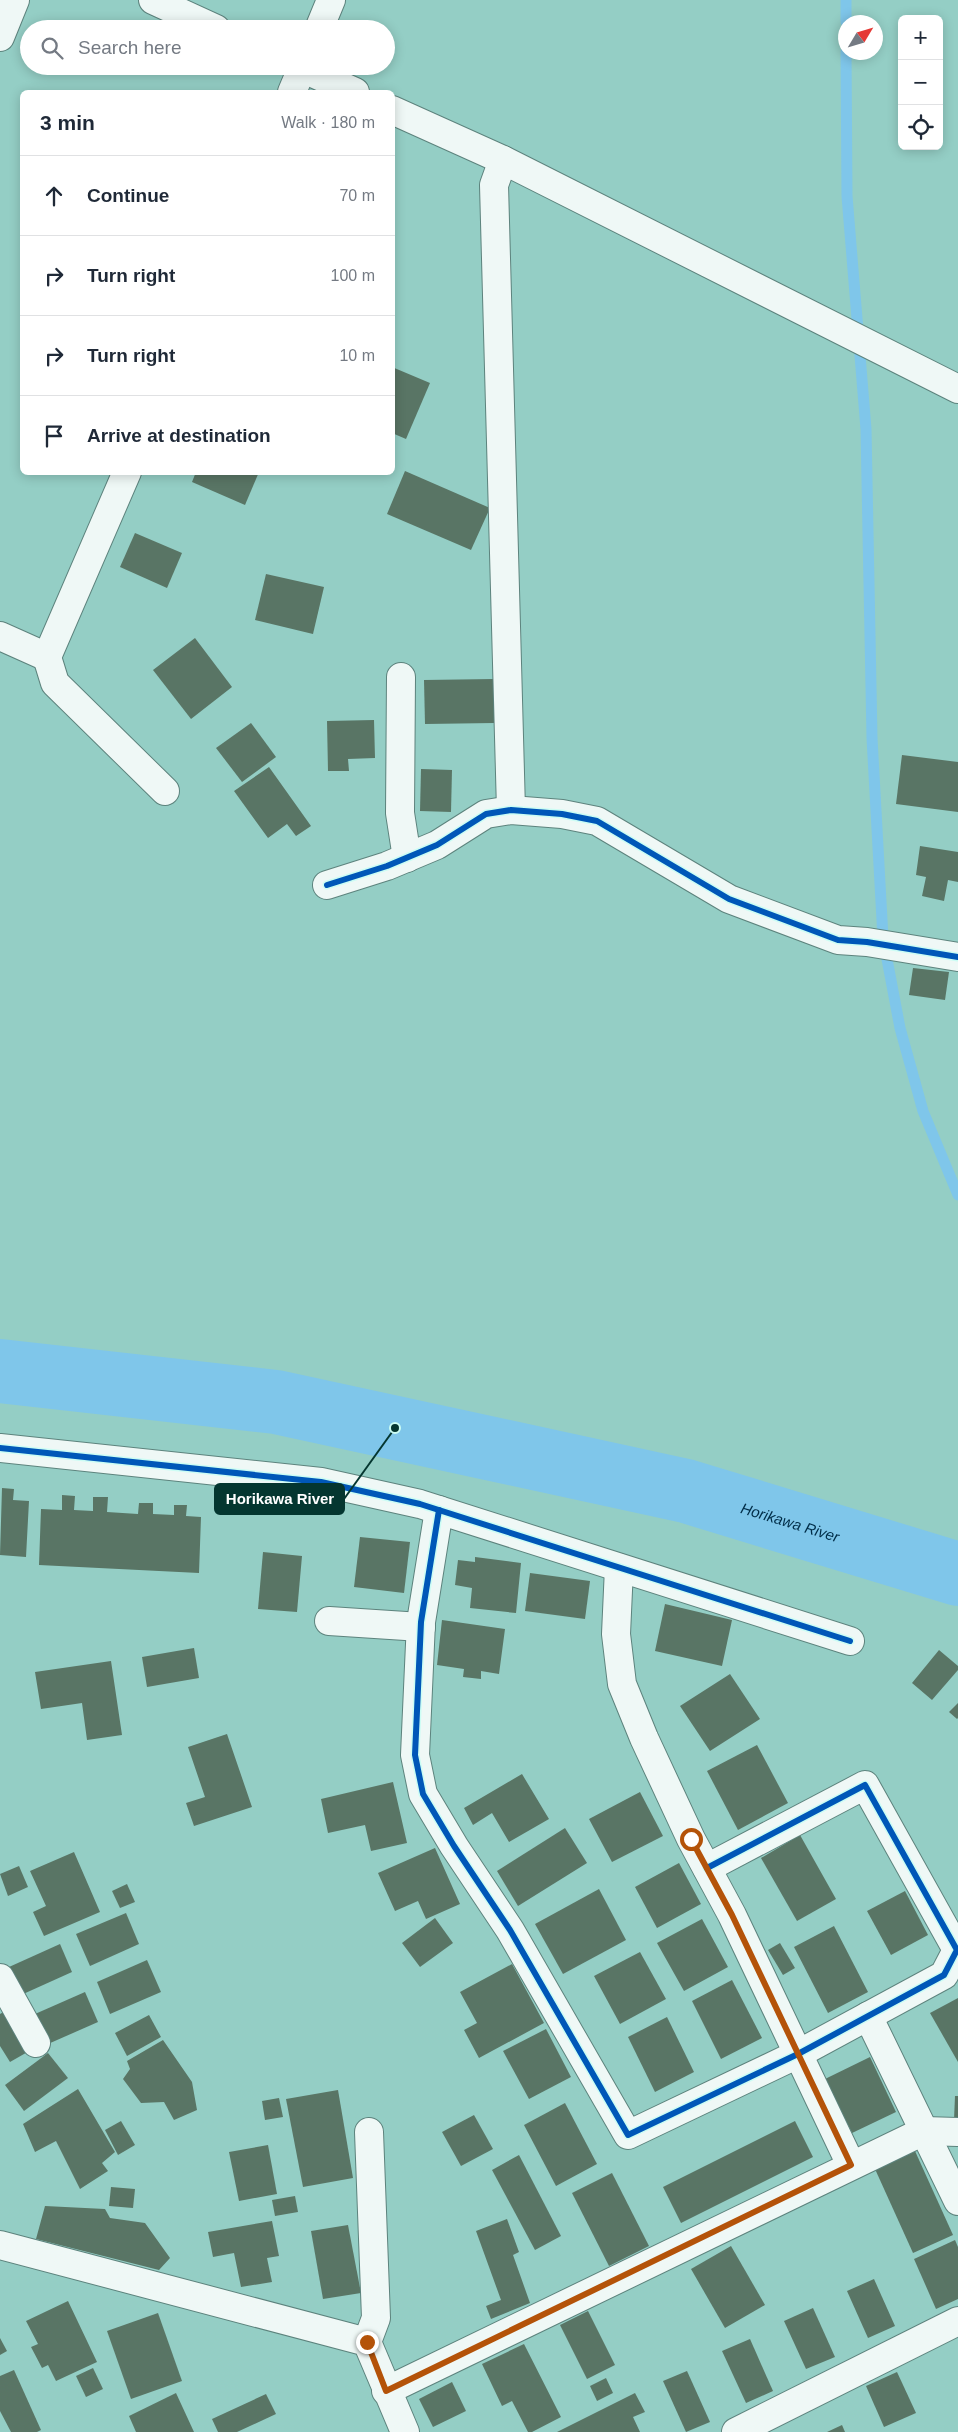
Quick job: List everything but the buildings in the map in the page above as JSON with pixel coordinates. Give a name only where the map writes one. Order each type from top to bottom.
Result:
[{"type":"street","points":[[0,37],[15,0]]},
{"type":"street","points":[[153,0],[196,20]]},
{"type":"street","points":[[323,20],[331,0]]},
{"type":"street","points":[[304,75],[348,90]]},
{"type":"street","points":[[395,111],[503,160],[958,389]]},
{"type":"street","points":[[503,160],[494,185],[511,810]]},
{"type":"street","points":[[126,475],[47,657],[55,683],[94,724],[165,791]]},
{"type":"street","points":[[0,636],[47,657]]},
{"type":"street","points":[[402,676],[400,813],[407,858]]},
{"type":"street","points":[[326,886],[387,866],[437,845],[486,814],[511,810],[562,814],[597,821],[729,899],[838,940],[860,941],[958,957]]},
{"type":"street","points":[[0,1448],[321,1482],[439,1510],[850,1641]]},
{"type":"street","points":[[439,1510],[421,1627],[415,1755],[423,1794],[454,1846],[510,1930],[628,2135],[798,2054],[944,1975],[957,1950],[865,1785],[707,1868]]},
{"type":"street","points":[[619,1568],[616,1634],[622,1684],[644,1738],[732,1915],[851,2165]]},
{"type":"street","points":[[329,1621],[421,1627]]},
{"type":"street","points":[[0,1978],[36,2043]]},
{"type":"street","points":[[868,2016],[958,2201]]},
{"type":"street","points":[[369,2132],[376,2318],[367,2342],[386,2391],[405,2432]]},
{"type":"street","points":[[386,2391],[851,2165],[924,2132],[958,2132]]},
{"type":"street","points":[[0,2245],[367,2342]]},
{"type":"street","points":[[736,2432],[958,2322]]},
{"type":"waterway","points":[[846,0],[846,15]]},
{"type":"waterway","points":[[846,60],[847,196],[866,429],[872,738],[883,938],[900,1028],[923,1111],[958,1195]]},
{"type":"waterway","name":"Horikawa River","points":[[0,1371],[276,1402],[686,1491],[958,1574]]},
{"type":"cycle path","points":[[327,885],[387,866],[437,845],[486,814],[511,810],[562,814],[597,821],[729,899],[838,940],[867,942],[958,957]]},
{"type":"cycle path","points":[[0,1448],[321,1482],[420,1504],[850,1641]]},
{"type":"cycle path","points":[[439,1510],[421,1622],[415,1755],[423,1794],[454,1846],[510,1930],[628,2135],[798,2054],[944,1975],[957,1950],[865,1785],[707,1868]]},
{"type":"place","name":"Horikawa River","points":[[395,1428]]},
{"type":"route","points":[[367,2342],[386,2391],[851,2165],[732,1915],[691,1839]]}]
